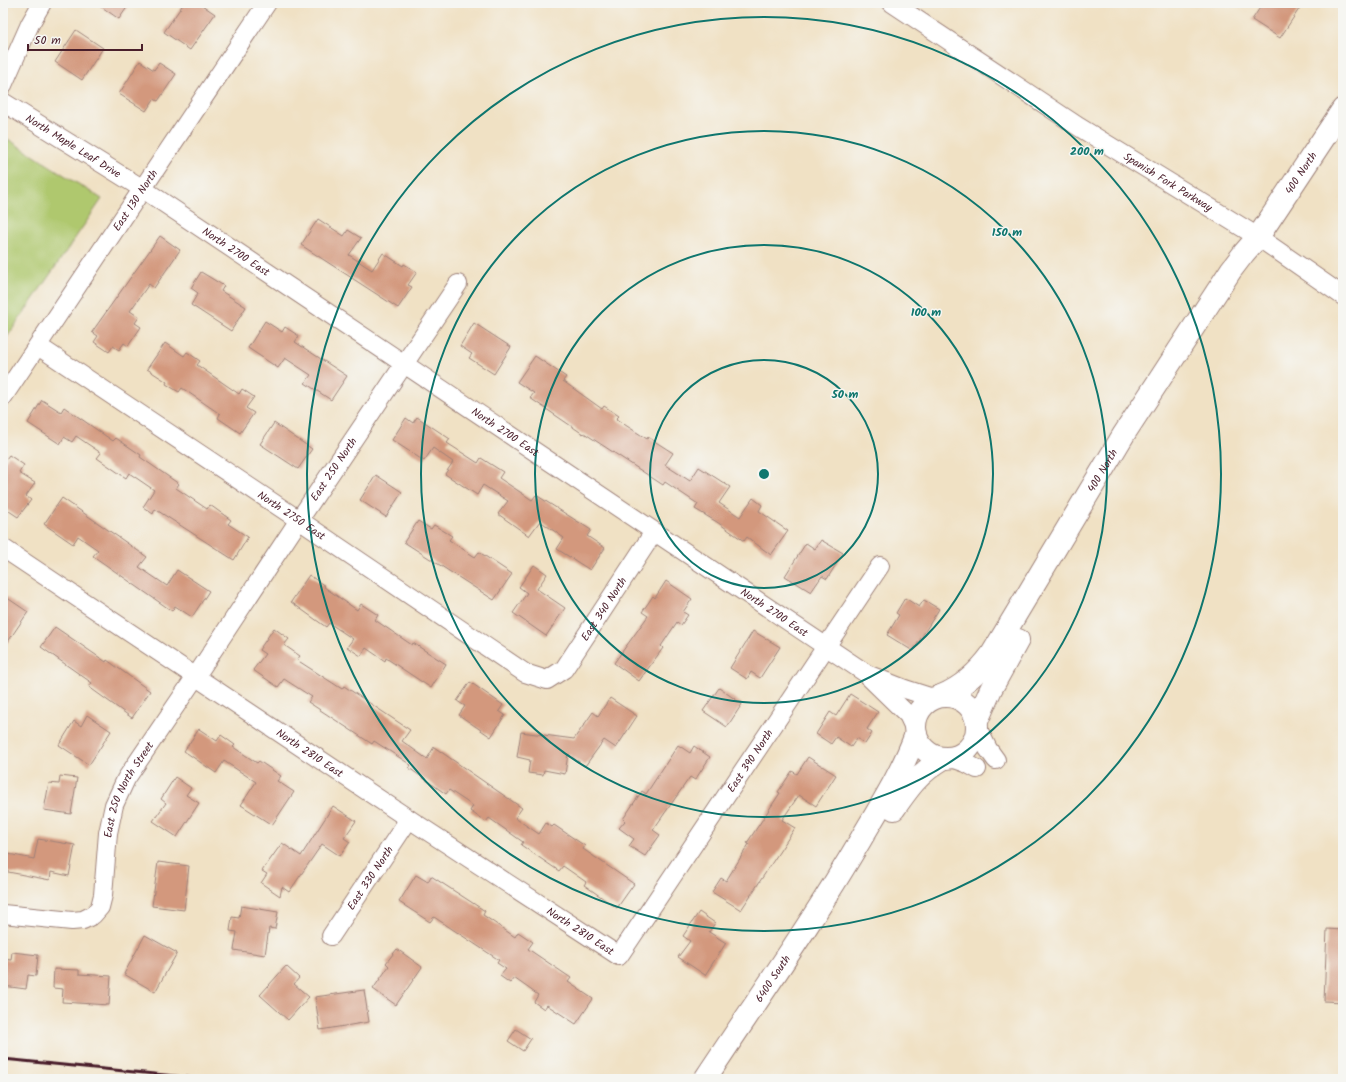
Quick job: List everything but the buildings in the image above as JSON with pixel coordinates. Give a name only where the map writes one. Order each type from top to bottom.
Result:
[{"type":"main road","name":"400 North","points":[[937,697],[952,692],[968,681],[985,664],[992,654],[1124,434],[1231,270],[1258,237],[1343,109]]},
{"type":"main road","name":"400 North","points":[[978,725],[991,689],[1001,669],[1117,473],[1169,389],[1245,275],[1253,258],[1258,237]]},
{"type":"main road","points":[[949,695],[965,701],[973,710],[978,725],[972,745],[960,755],[948,758],[929,753],[919,741],[915,724],[921,709],[937,697],[949,695]]},
{"type":"main road","name":"6400 South","points":[[705,1079],[839,877],[894,783],[906,760],[916,733]]},
{"type":"main road","name":"6400 South","points":[[839,877],[874,837],[914,782],[930,766],[948,758]]},
{"type":"street","points":[[3,85],[30,24],[42,3]]},
{"type":"street","name":"East 130 North","points":[[3,397],[267,3]]},
{"type":"street","name":"Spanish Fork Parkway","points":[[892,3],[1079,127],[1258,237],[1343,296]]},
{"type":"street","name":"North Maple Leaf Drive","points":[[3,102],[143,189]]},
{"type":"street","name":"North 2700 East","points":[[143,189],[867,674],[908,715],[916,733]]},
{"type":"street","name":"East 250 North","points":[[196,676],[458,284]]},
{"type":"street","name":"North 2750 East","points":[[38,346],[299,520],[525,674],[547,680]]},
{"type":"street","name":"East 340 North","points":[[547,680],[564,669],[654,532]]},
{"type":"street","name":"North 2810 East","points":[[3,548],[409,819],[619,956]]},
{"type":"street","name":"East 390 North","points":[[619,956],[880,566]]},
{"type":"street","name":"North 2700 East","points":[[867,674],[905,689],[937,697]]},
{"type":"street","name":"East 250 North Street","points":[[3,914],[72,921],[83,920],[92,915],[100,907],[103,895],[108,833],[114,805],[126,779],[196,676]]},
{"type":"street","points":[[978,725],[988,749],[996,760]]},
{"type":"street","points":[[948,758],[966,762],[977,769]]},
{"type":"street","name":"East 330 North","points":[[331,936],[409,819]]},
{"type":"green space","points":[[3,136],[102,199],[3,343]]},
{"type":"railway","points":[[3,1059],[205,1079]]}]
